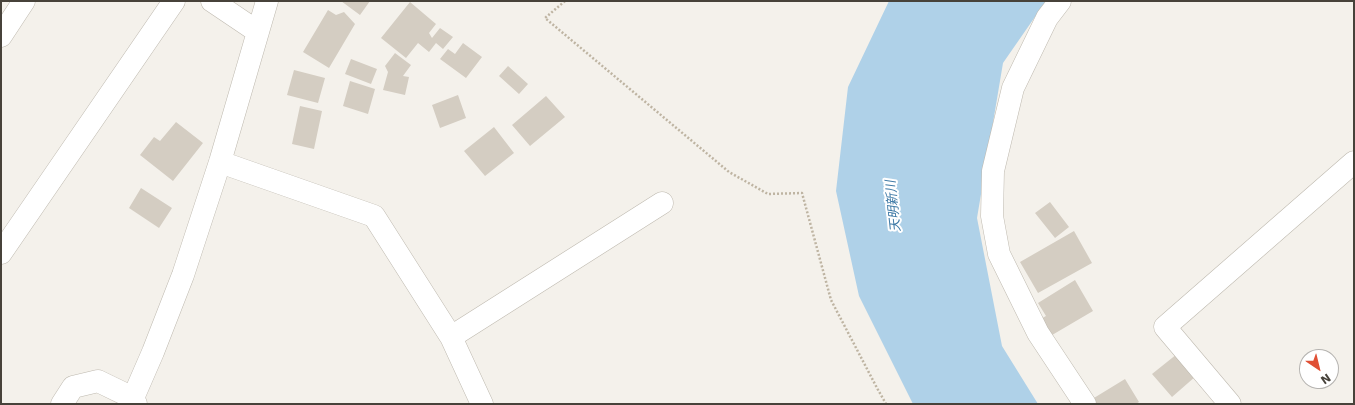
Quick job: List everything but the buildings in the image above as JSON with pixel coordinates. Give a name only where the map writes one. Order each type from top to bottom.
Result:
[{"type":"street","points":[[1,36],[24,1]]},
{"type":"street","points":[[1,253],[174,1]]},
{"type":"street","points":[[212,1],[258,32]]},
{"type":"street","points":[[62,404],[73,387],[98,380],[135,401],[183,275],[220,162],[267,1]]},
{"type":"street","points":[[1060,1],[1047,18],[1013,88],[993,171],[992,216],[999,254],[1038,333],[1085,404]]},
{"type":"street","points":[[220,162],[374,216],[451,337],[482,404]]},
{"type":"street","points":[[1230,404],[1165,327],[1354,162]]},
{"type":"street","points":[[451,337],[662,203]]},
{"type":"path","points":[[565,1],[544,18],[729,172],[768,194],[802,193],[831,300],[886,404]]},
{"type":"water","name":"天明新川","points":[[889,1],[1046,1],[1003,63],[977,218],[1002,346],[1038,404],[913,404],[859,296],[836,191],[848,87]]}]
